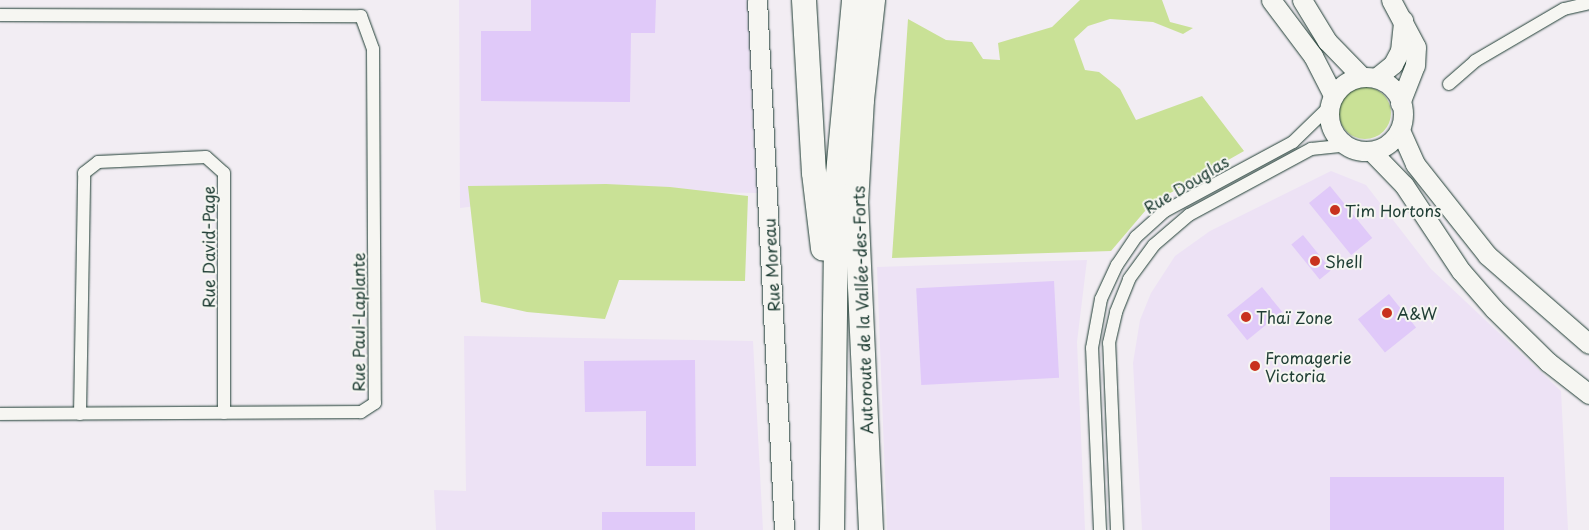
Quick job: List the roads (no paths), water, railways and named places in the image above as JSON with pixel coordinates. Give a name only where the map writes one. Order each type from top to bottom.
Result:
[{"type":"highway","points":[[804,0],[814,173],[832,332]]},
{"type":"highway","name":"Autoroute de la Vallée-des-Forts","points":[[832,530],[832,332],[838,157],[854,0]]},
{"type":"highway","name":"Autoroute de la Vallée-des-Forts","points":[[871,530],[856,204],[862,100],[873,0]]},
{"type":"street","name":"Rue Moreau","points":[[758,0],[784,530]]},
{"type":"street","points":[[1271,0],[1313,56],[1331,101],[1333,129],[1347,145],[1371,151],[1404,185],[1462,271],[1494,309],[1548,362],[1589,394]]},
{"type":"street","points":[[1302,0],[1327,41],[1368,77],[1393,90],[1400,103]]},
{"type":"street","points":[[1391,0],[1415,42],[1416,56],[1400,103],[1400,130],[1415,164],[1487,255],[1589,344]]},
{"type":"street","points":[[1449,84],[1475,61],[1564,10],[1589,3]]},
{"type":"street","name":"Rue Paul-Laplante","points":[[0,15],[361,16],[373,49],[374,403],[361,412],[0,414]]},
{"type":"street","points":[[1331,101],[1345,82],[1368,77],[1393,64],[1400,51],[1403,20]]},
{"type":"street","name":"Rue Douglas","points":[[1100,530],[1092,348],[1101,299],[1117,265],[1136,237],[1165,211],[1293,142],[1331,101]]},
{"type":"street","points":[[1371,151],[1386,146],[1400,130]]},
{"type":"street","name":"Rue Douglas","points":[[1117,530],[1109,343],[1116,312],[1129,278],[1154,244],[1189,215],[1311,149],[1347,145]]},
{"type":"street","name":"Rue David-Page","points":[[80,414],[84,173],[98,162],[206,157],[224,173],[224,413]]},
{"type":"place","name":"Tim Hortons","points":[[1335,210]]},
{"type":"place","name":"Shell","points":[[1315,261]]},
{"type":"place","name":"A&W","points":[[1387,313]]},
{"type":"place","name":"Thaï Zone","points":[[1246,317]]},
{"type":"place","name":"Fromagerie Victoria","points":[[1255,366]]}]
